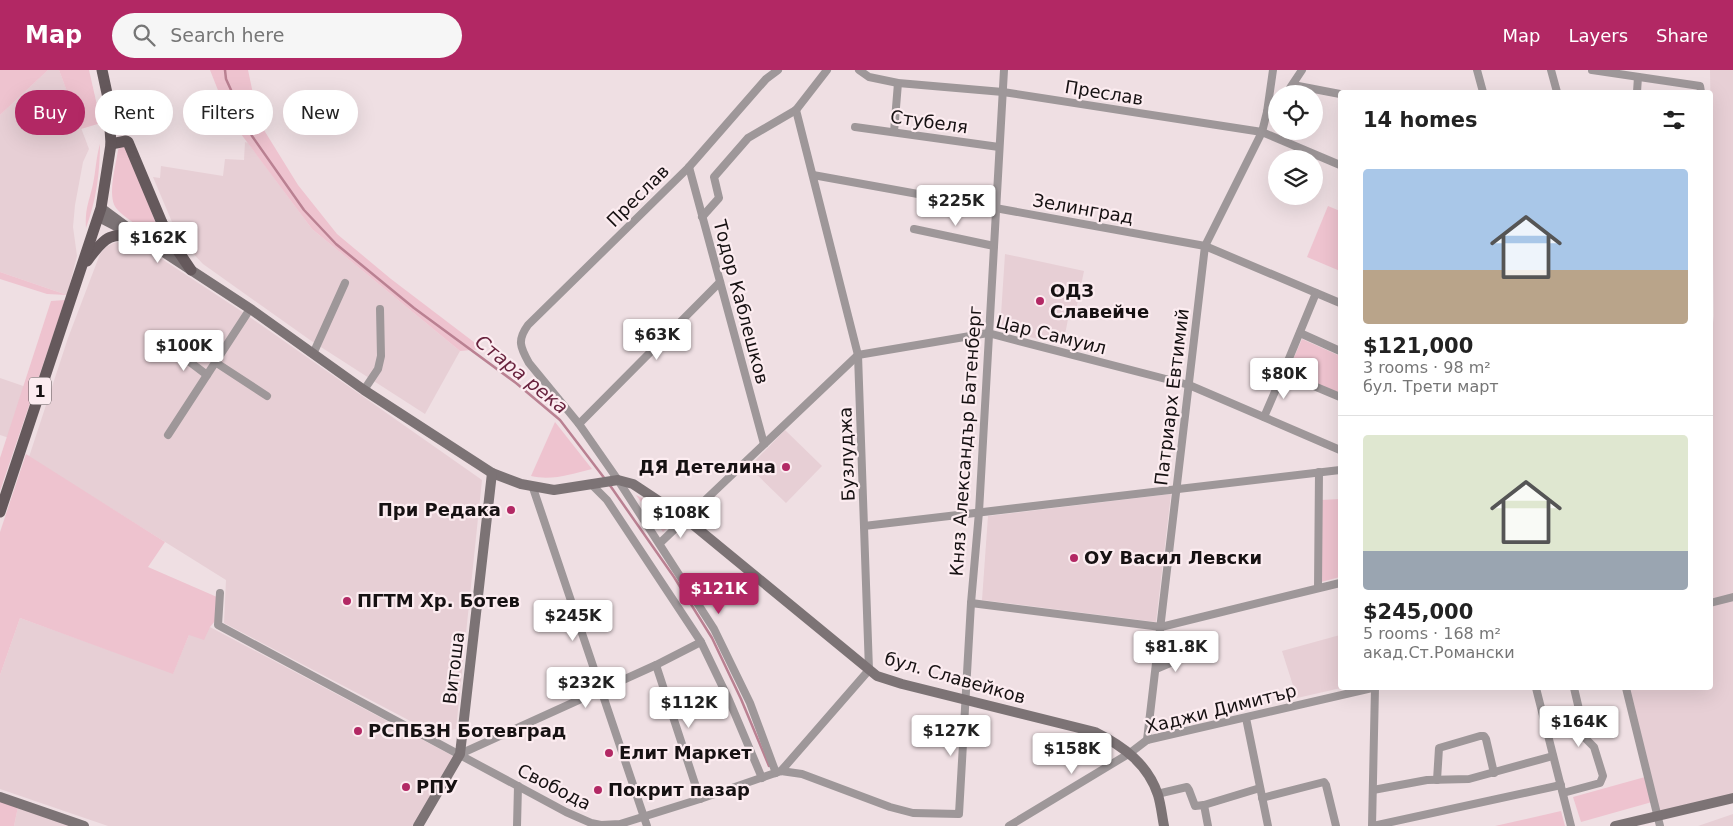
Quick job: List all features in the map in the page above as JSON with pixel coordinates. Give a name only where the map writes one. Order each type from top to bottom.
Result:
[{"type":"main road","name":"1","points":[[0,512],[100,212],[111,144],[108,98],[102,70]]},
{"type":"main road","points":[[111,144],[128,142],[162,223],[191,270]]},
{"type":"main road","points":[[80,271],[99,244],[107,238],[118,234],[150,237],[154,235],[162,223]]},
{"type":"street","name":"Преслав","points":[[579,424],[529,363],[522,351],[522,334],[528,325],[689,167],[766,79],[778,70]]},
{"type":"street","points":[[702,217],[719,198],[714,177],[742,144],[748,138],[796,110],[827,70]]},
{"type":"street","name":"Преслав","points":[[859,70],[869,77],[898,83],[1003,92],[1262,132],[1338,165]]},
{"type":"street","name":"Княз Александър Батенберг","points":[[959,814],[971,603],[979,512],[1004,70]]},
{"type":"street","name":"Патриарх Евтимий","points":[[1147,740],[1205,246],[1262,132],[1273,70]]},
{"type":"street","points":[[1293,85],[1302,70]]},
{"type":"street","points":[[1477,70],[1482,90]]},
{"type":"street","points":[[1551,70],[1556,90]]},
{"type":"street","points":[[1592,70],[1700,89]]},
{"type":"street","points":[[1637,90],[1638,77]]},
{"type":"street","points":[[894,132],[898,83]]},
{"type":"street","points":[[1323,91],[1338,94]]},
{"type":"street","name":"Бузлуджа","points":[[796,110],[858,355],[869,670]]},
{"type":"street","name":"Стубеля","points":[[855,127],[999,146]]},
{"type":"street","name":"Тодор Каблешков","points":[[689,167],[764,444]]},
{"type":"street","name":"Зелинград","points":[[812,175],[1205,246],[1338,302]]},
{"type":"street","points":[[100,212],[250,309],[364,390],[492,473],[533,488],[554,490],[615,481]]},
{"type":"street","points":[[914,229],[994,246]]},
{"type":"street","points":[[720,282],[579,424],[615,481],[660,544],[718,636],[750,703],[779,772],[869,670]]},
{"type":"street","points":[[313,354],[345,283]]},
{"type":"street","points":[[1264,417],[1284,374],[1316,293]]},
{"type":"street","points":[[168,435],[250,309]]},
{"type":"street","points":[[364,390],[378,369],[381,356],[380,309]]},
{"type":"street","points":[[1300,333],[1338,349]]},
{"type":"street","name":"Цар Самуил","points":[[858,355],[988,334],[1189,385],[1338,449]]},
{"type":"street","points":[[174,350],[207,375]]},
{"type":"street","points":[[660,544],[858,355]]},
{"type":"street","points":[[215,362],[267,396]]},
{"type":"street","points":[[1284,374],[1338,396]]},
{"type":"street","points":[[864,526],[1338,470]]},
{"type":"street","points":[[1318,588],[1319,472]]},
{"type":"street","name":"Витоша","points":[[418,826],[460,754],[492,473]]},
{"type":"street","name":"бул. Славейков","points":[[615,481],[633,484],[686,519],[877,676],[1095,732],[1130,753],[1145,770],[1158,794]]},
{"type":"street","points":[[596,483],[701,642],[729,700],[762,778]]},
{"type":"street","points":[[533,488],[647,826]]},
{"type":"street","points":[[971,603],[1161,627],[1338,583]]},
{"type":"street","name":"Свобода","points":[[220,593],[218,625],[566,812],[591,823],[610,825],[644,816],[700,800],[779,772],[802,774],[890,807],[913,813],[959,814]]},
{"type":"street","points":[[1713,602],[1733,597]]},
{"type":"street","points":[[460,754],[656,665],[701,642]]},
{"type":"street","points":[[1156,669],[1187,656]]},
{"type":"street","points":[[656,665],[700,800]]},
{"type":"street","name":"Хаджи Димитър","points":[[1009,826],[1130,753],[1147,740],[1365,690]]},
{"type":"street","points":[[1374,690],[1373,826],[1600,783],[1603,776],[1594,747],[1586,739],[1574,690]]},
{"type":"street","points":[[1537,690],[1571,826]]},
{"type":"street","points":[[1626,690],[1659,821]]},
{"type":"street","points":[[1246,718],[1268,826]]},
{"type":"street","points":[[1437,780],[1439,748],[1480,736],[1484,736],[1486,739],[1494,772]]},
{"type":"street","points":[[1373,790],[1427,780],[1469,779],[1554,756]]},
{"type":"street","points":[[1262,798],[1324,782],[1336,826]]},
{"type":"street","points":[[517,826],[518,786]]},
{"type":"street","points":[[1161,825],[1158,794],[1187,787],[1190,790],[1195,806],[1260,788]]},
{"type":"street","points":[[0,797],[84,826]]},
{"type":"street","points":[[1615,826],[1659,821],[1733,798]]},
{"type":"street","points":[[1204,805],[1208,826]]},
{"type":"shaded area","points":[[0,70],[48,70],[27,90],[15,90],[15,101],[0,115]]},
{"type":"shaded area","points":[[48,70],[59,70],[67,90],[27,90]]},
{"type":"shaded area","points":[[59,70],[89,70],[95,96],[95,125],[85,128],[85,90],[66,90]]},
{"type":"shaded area","points":[[210,70],[248,70],[252,90],[218,90]]},
{"type":"shaded area","points":[[1710,70],[1733,70],[1733,802],[1658,816],[1626,690],[1713,690],[1713,90],[1710,90]]},
{"type":"shaded area","points":[[15,101],[15,135],[84,135],[89,149],[83,162],[75,205],[73,227],[77,256],[67,295],[0,272],[0,115]]},
{"type":"shaded area","points":[[242,135],[267,135],[298,185],[337,234],[391,279],[483,349],[460,351],[312,229]]},
{"type":"shaded area","points":[[245,142],[248,143],[312,229],[460,351],[425,414],[310,340],[203,264],[188,248],[172,222],[153,177],[160,178],[161,166],[223,176],[225,159],[244,160]]},
{"type":"shaded area","points":[[100,144],[97,187],[86,228],[87,210]]},
{"type":"shaded area","points":[[120,146],[124,146],[128,150],[156,224],[156,229],[147,232],[123,215],[113,202],[113,180]]},
{"type":"shaded area","points":[[1328,206],[1338,210],[1338,270],[1307,257]]},
{"type":"shaded area","points":[[122,241],[133,242],[142,246],[241,311],[482,480],[456,729],[435,734],[224,623],[226,580],[29,457],[68,338],[100,254],[106,247]]},
{"type":"shaded area","name":"ОДЗ Славейче","points":[[1005,254],[1084,271],[1075,315],[1069,314],[1063,345],[1000,330]]},
{"type":"shaded area","points":[[0,272],[67,295],[47,294],[0,279]]},
{"type":"shaded area","points":[[65,300],[0,491],[0,458],[51,301]]},
{"type":"shaded area","points":[[1302,339],[1338,355],[1338,393],[1288,371]]},
{"type":"shaded area","points":[[0,378],[29,388],[12,439],[0,435]]},
{"type":"shaded area","points":[[555,422],[592,469],[546,478],[531,476]]},
{"type":"shaded area","name":"ДЯ Детелина","points":[[785,430],[822,466],[786,503],[749,467]]},
{"type":"shaded area","points":[[26,454],[165,542],[148,567],[217,597],[215,621],[204,640],[189,635],[173,674],[20,618],[0,675],[0,532]]},
{"type":"shaded area","name":"ОУ Васил Левски","points":[[1171,494],[1156,622],[982,600],[988,516]]},
{"type":"shaded area","points":[[636,495],[646,500],[675,521],[663,532]]},
{"type":"shaded area","points":[[1338,499],[1338,578],[1321,582],[1321,500]]},
{"type":"shaded area","points":[[20,618],[173,673],[189,635],[210,627],[453,756],[415,826],[108,826],[0,789],[0,675]]},
{"type":"shaded area","points":[[1338,636],[1338,689],[1297,698],[1282,651]]},
{"type":"shaded area","points":[[1645,777],[1652,802],[1581,822],[1573,797]]},
{"type":"shaded area","points":[[0,801],[18,807],[14,826],[0,826]]},
{"type":"shaded area","points":[[18,807],[72,826],[14,826]]},
{"type":"shaded area","points":[[1561,811],[1565,826],[1495,826]]},
{"type":"shaded area","points":[[1733,814],[1733,826],[1698,826]]},
{"type":"waterway","name":"Стара река","points":[[225,70],[226,79],[252,136],[304,210],[336,244],[414,308],[516,383],[560,420],[605,479]]},
{"type":"waterway","name":"Стара река","points":[[609,484],[674,577],[712,638],[741,699],[769,766]]},
{"type":"place","name":"ОДЗ Славейче","points":[[1040,301]]},
{"type":"place","name":"ДЯ Детелина","points":[[786,467]]},
{"type":"place","name":"При Редака","points":[[511,510]]},
{"type":"place","name":"ОУ Васил Левски","points":[[1074,558]]},
{"type":"place","name":"ПГТМ Хр. Ботев","points":[[347,601]]},
{"type":"place","name":"РСПБЗН Ботевград","points":[[358,731]]},
{"type":"place","name":"Елит Маркет","points":[[609,753]]},
{"type":"place","name":"РПУ","points":[[406,787]]},
{"type":"place","name":"Покрит пазар","points":[[598,790]]}]
